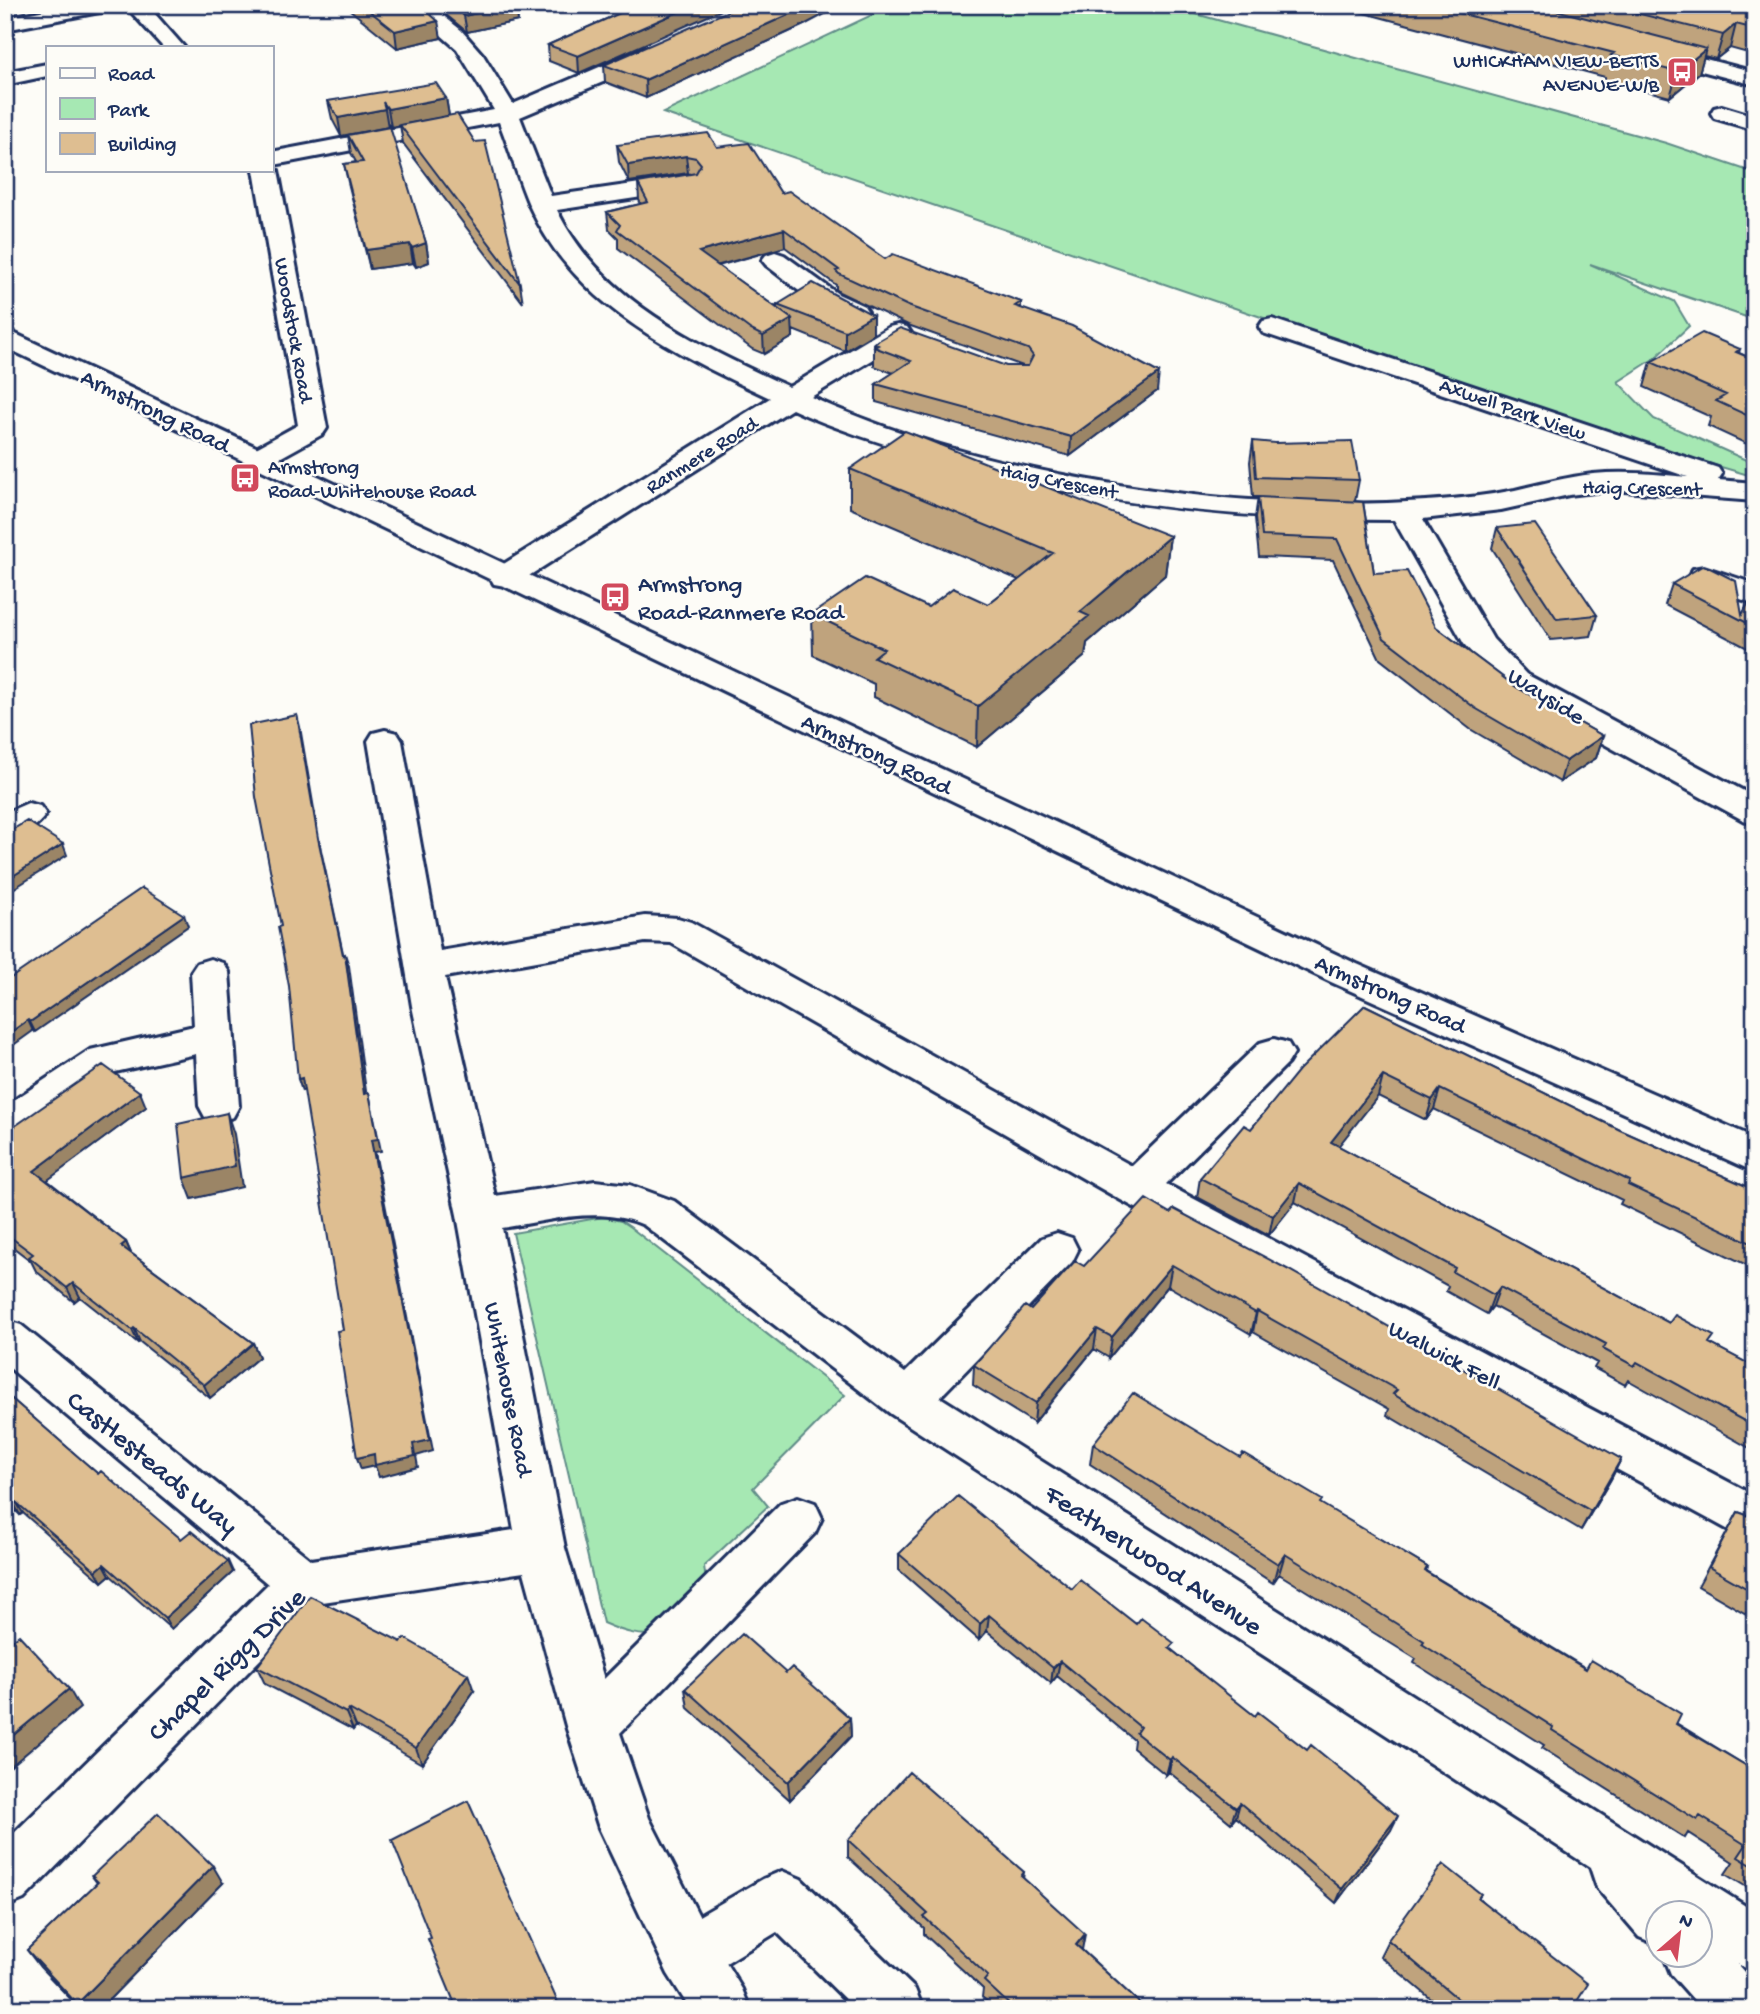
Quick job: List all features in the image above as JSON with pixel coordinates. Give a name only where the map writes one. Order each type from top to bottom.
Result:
[{"type":"street","points":[[15,17],[105,5]]},
{"type":"street","points":[[135,5],[173,46]]},
{"type":"street","name":"Haig Crescent","points":[[417,5],[465,46],[508,114],[541,205],[554,231],[594,281],[671,339],[788,399],[882,436],[1034,478],[1144,496],[1277,511],[1404,512],[1499,502],[1592,483],[1755,491]]},
{"type":"street","points":[[1629,45],[1755,79]]},
{"type":"street","points":[[273,159],[508,114],[667,47]]},
{"type":"street","points":[[9,73],[46,70]]},
{"type":"street","points":[[1722,113],[1755,123]]},
{"type":"street","name":"Woodstock Road","points":[[257,459],[313,428],[266,172]]},
{"type":"street","points":[[541,205],[688,183]]},
{"type":"street","name":"Ranmere Road","points":[[505,577],[788,399],[911,338],[828,299],[775,260]]},
{"type":"street","name":"Axwell Park View","points":[[1272,327],[1755,491]]},
{"type":"street","name":"Armstrong Road","points":[[5,337],[505,577],[1344,973],[1755,1156]]},
{"type":"street","points":[[1592,483],[1654,456]]},
{"type":"street","name":"Wayside","points":[[1404,512],[1480,644],[1514,681],[1755,812]]},
{"type":"street","points":[[1704,576],[1755,594]]},
{"type":"street","name":"Whitehouse Road","points":[[385,741],[431,1006],[478,1216],[541,1548],[592,1726],[626,1828],[688,1954],[722,2009]]},
{"type":"street","name":"Walwick Fell","points":[[426,967],[645,929],[678,931],[1127,1182],[1755,1520]]},
{"type":"street","points":[[210,972],[219,1106]]},
{"type":"street","points":[[5,1127],[104,1060],[214,1036]]},
{"type":"street","points":[[1127,1182],[1275,1053]]},
{"type":"street","name":"Featherwood Avenue","points":[[478,1216],[595,1198],[630,1202],[659,1213],[907,1400],[1755,1944]]},
{"type":"street","points":[[907,1400],[1057,1250]]},
{"type":"street","name":"Castlesteads Way","points":[[5,1338],[303,1583]]},
{"type":"street","points":[[592,1726],[798,1518]]},
{"type":"street","name":"Chapel Rigg Drive","points":[[5,1880],[303,1583],[541,1548]]},
{"type":"street","name":"Featherwood Avenue","points":[[1582,1831],[1644,1901]]},
{"type":"street","points":[[688,1954],[782,1898],[895,2009]]},
{"type":"street","points":[[1703,1968],[1739,2009]]},
{"type":"green space","points":[[893,5],[1163,5],[1666,143],[1755,173],[1755,320],[1590,264],[1674,301],[1689,326],[1655,358],[1618,382],[1654,419],[1755,464],[1755,477],[1653,447],[1264,318],[663,113]]},
{"type":"green space","points":[[603,1217],[621,1221],[630,1227],[845,1395],[753,1488],[768,1506],[704,1566],[707,1589],[672,1624],[651,1634],[623,1631],[603,1623],[513,1233]]},
{"type":"building","points":[[362,5],[420,5],[438,21],[395,31]]},
{"type":"building","points":[[452,5],[512,5],[464,16]]},
{"type":"building","points":[[638,5],[694,5],[578,56],[548,45]]},
{"type":"building","points":[[742,5],[810,5],[645,80],[604,65]]},
{"type":"building","points":[[1428,5],[1536,5],[1706,49],[1677,72]]},
{"type":"building","points":[[1605,5],[1755,5],[1755,29],[1736,24],[1723,35]]},
{"type":"building","points":[[436,83],[446,98],[388,109],[383,102],[385,109],[338,118],[328,101]]},
{"type":"building","points":[[457,114],[475,142],[485,141],[520,284],[400,125]]},
{"type":"building","points":[[390,127],[426,243],[412,248],[410,244],[366,250],[344,164],[363,162],[348,135]]},
{"type":"building","points":[[708,133],[717,147],[749,143],[781,193],[789,191],[885,259],[893,254],[1021,302],[1015,306],[1072,326],[1159,373],[1071,437],[876,384],[911,361],[874,347],[878,345],[874,343],[900,328],[1006,366],[1028,366],[1033,356],[1028,349],[908,306],[839,274],[836,271],[839,270],[784,229],[699,252],[792,319],[763,336],[751,330],[617,230],[620,225],[607,212],[648,202],[638,183],[696,173],[701,164],[696,158],[686,156],[628,165],[617,145]]},
{"type":"building","points":[[813,283],[873,315],[845,331],[777,305]]},
{"type":"building","points":[[1702,333],[1740,349],[1736,352],[1755,360],[1755,419],[1716,401],[1726,395],[1651,362]]},
{"type":"building","points":[[905,431],[1170,536],[1080,612],[1089,616],[978,706],[874,657],[884,649],[812,614],[865,578],[928,607],[953,588],[988,604],[1053,553],[850,469]]},
{"type":"building","points":[[1253,441],[1352,441],[1359,480],[1256,477]]},
{"type":"building","points":[[1258,497],[1363,502],[1374,573],[1407,571],[1436,627],[1516,687],[1603,736],[1566,761],[1475,708],[1384,638],[1337,539],[1262,536]]},
{"type":"building","points":[[1535,524],[1597,615],[1557,619],[1497,528]]},
{"type":"building","points":[[1702,566],[1736,581],[1742,615],[1755,591],[1755,627],[1672,584]]},
{"type":"building","points":[[297,715],[318,838],[343,955],[345,954],[364,1094],[369,1093],[378,1139],[371,1140],[430,1440],[413,1444],[415,1456],[375,1465],[374,1454],[357,1458],[337,1331],[343,1330],[302,1078],[298,1079],[289,986],[278,927],[281,926],[256,797],[249,725]]},
{"type":"building","points":[[27,821],[63,844],[5,881],[5,834]]},
{"type":"building","points":[[142,888],[184,915],[30,1022],[28,1020],[5,1036],[5,982]]},
{"type":"building","points":[[1365,1005],[1620,1130],[1755,1190],[1755,1245],[1628,1185],[1630,1181],[1440,1089],[1432,1100],[1383,1076],[1331,1142],[1669,1323],[1675,1315],[1714,1336],[1709,1343],[1755,1367],[1755,1427],[1637,1362],[1634,1366],[1603,1349],[1606,1344],[1500,1287],[1494,1295],[1453,1272],[1455,1268],[1299,1183],[1273,1216],[1200,1178],[1244,1125],[1251,1129],[1299,1070]]},
{"type":"building","points":[[103,1065],[140,1092],[34,1171],[126,1242],[121,1246],[253,1343],[204,1385],[73,1283],[67,1288],[29,1257],[33,1254],[5,1233],[5,1133]]},
{"type":"building","points":[[227,1113],[235,1166],[184,1178],[178,1124]]},
{"type":"building","points":[[1146,1199],[1170,1213],[1174,1209],[1289,1270],[1621,1459],[1591,1511],[1393,1394],[1397,1390],[1172,1265],[1112,1337],[1097,1329],[1036,1403],[974,1365],[1025,1306],[1031,1310],[1075,1261],[1084,1266]]},
{"type":"building","points":[[5,1393],[98,1474],[101,1471],[181,1539],[191,1531],[228,1561],[165,1618],[104,1564],[96,1571],[16,1502],[14,1504],[5,1496]]},
{"type":"building","points":[[1133,1393],[1240,1457],[1243,1453],[1322,1500],[1320,1503],[1427,1567],[1425,1571],[1586,1669],[1591,1660],[1681,1714],[1676,1724],[1755,1771],[1755,1867],[1738,1857],[1746,1845],[1700,1816],[1697,1820],[1552,1730],[1553,1727],[1422,1644],[1424,1641],[1285,1554],[1278,1564],[1093,1444]]},
{"type":"building","points":[[958,1496],[1072,1589],[1080,1580],[1136,1624],[1141,1618],[1174,1643],[1169,1648],[1255,1716],[1258,1712],[1307,1750],[1311,1745],[1398,1816],[1342,1889],[1240,1803],[1236,1808],[1172,1757],[1170,1760],[1136,1733],[1140,1727],[1060,1661],[1053,1668],[989,1615],[980,1624],[899,1554]]},
{"type":"building","points":[[1738,1512],[1755,1518],[1755,1593],[1709,1567]]},
{"type":"building","points":[[310,1596],[401,1642],[404,1638],[468,1674],[416,1748],[349,1709],[346,1713],[257,1667]]},
{"type":"building","points":[[742,1634],[786,1673],[792,1667],[850,1718],[788,1782],[685,1689]]},
{"type":"building","points":[[19,1635],[69,1689],[5,1742],[5,1646]]},
{"type":"building","points":[[909,1772],[1024,1872],[1021,1876],[1085,1934],[1076,1945],[1146,2009],[1014,2009],[984,1981],[988,1976],[924,1917],[928,1914],[848,1840]]},
{"type":"building","points":[[468,1801],[561,2009],[457,2009],[392,1840]]},
{"type":"building","points":[[158,1813],[213,1866],[77,2004],[27,1950],[98,1882],[92,1876]]},
{"type":"building","points":[[1443,1864],[1481,1894],[1478,1898],[1588,1984],[1572,2009],[1470,2009],[1388,1940]]},
{"type":"place","name":"WHICKHAM VIEW-BETTS AVENUE-W/B","points":[[1682,72]]},
{"type":"place","name":"Armstrong Road-Whitehouse Road","points":[[245,478]]},
{"type":"place","name":"Armstrong Road-Ranmere Road","points":[[615,597]]}]
